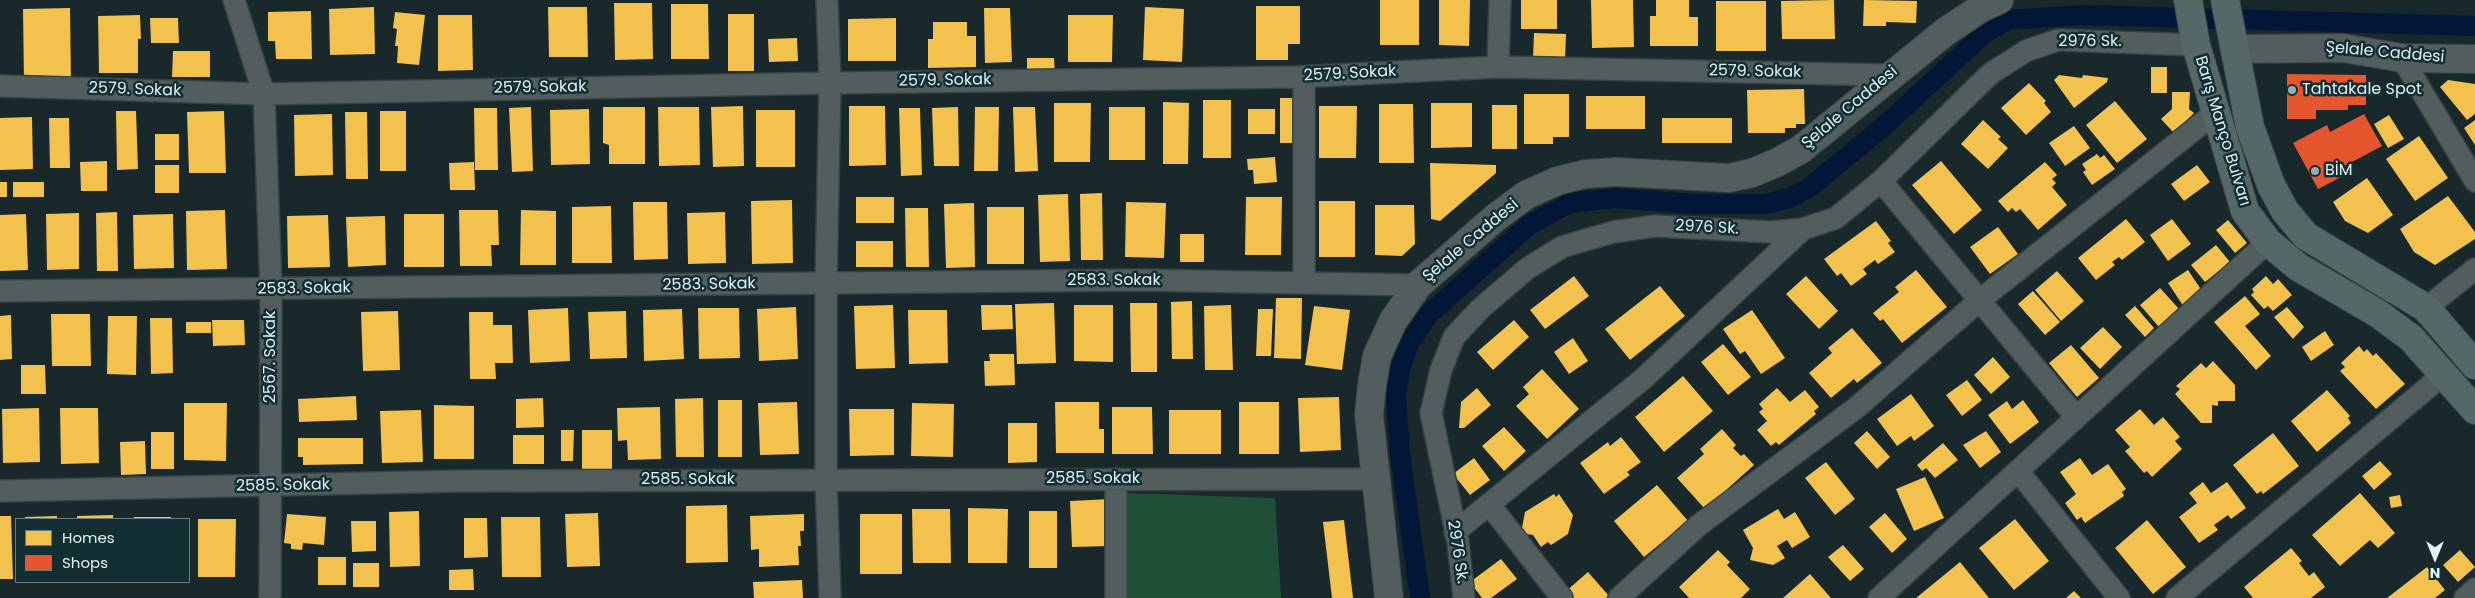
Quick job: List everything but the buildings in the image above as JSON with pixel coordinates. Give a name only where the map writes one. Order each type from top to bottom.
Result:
[{"type":"main road","name":"Barış Manço Bulvarı","points":[[2188,0],[2196,45],[2245,211],[2268,242],[2298,268],[2384,318],[2410,338],[2475,410]]},
{"type":"main road","name":"Barış Manço Bulvarı","points":[[2225,0],[2250,127],[2271,185],[2285,211],[2306,236],[2426,308],[2475,365]]},
{"type":"street","name":"2567. Sokak","points":[[234,0],[264,94],[271,290],[270,598]]},
{"type":"street","points":[[827,0],[830,83],[826,284],[826,479],[830,598]]},
{"type":"street","points":[[1498,67],[1500,0]]},
{"type":"street","name":"Şelale Caddesi","points":[[1389,598],[1369,416],[1377,356],[1393,321],[1418,285],[1495,218],[1526,195],[1557,181],[1585,174],[1617,172],[1729,178],[1752,174],[1800,150],[1945,32],[1981,8],[1999,0]]},
{"type":"street","name":"2976 Sk.","points":[[1464,598],[1455,532],[1431,413],[1441,370],[1454,337],[1480,309],[1528,268],[1562,247],[1613,232],[1655,226],[1771,232],[1803,229],[1836,218],[1881,181],[1990,74],[2026,51],[2058,40],[2196,45]]},
{"type":"street","name":"Şelale Caddesi","points":[[2236,49],[2343,48],[2402,58],[2475,59]]},
{"type":"street","points":[[2402,58],[2475,181]]},
{"type":"street","name":"2579. Sokak","points":[[0,86],[264,94],[830,83],[1304,77],[1498,67],[1890,75]]},
{"type":"street","points":[[1304,77],[1304,283]]},
{"type":"street","points":[[1618,598],[1699,526],[1856,408],[1980,300],[2216,113]]},
{"type":"street","points":[[1881,181],[2076,417]]},
{"type":"street","points":[[1455,532],[1643,379],[1803,229]]},
{"type":"street","points":[[1879,598],[2268,242]]},
{"type":"street","points":[[2426,308],[2475,269]]},
{"type":"street","name":"2583. Sokak","points":[[0,291],[271,290],[1128,280],[1418,285]]},
{"type":"street","points":[[2177,598],[2444,374]]},
{"type":"street","points":[[2018,471],[2118,598]]},
{"type":"street","points":[[1116,479],[1116,598]]},
{"type":"street","name":"2585. Sokak","points":[[0,491],[461,481],[1375,479]]},
{"type":"street","points":[[1489,504],[1562,598]]},
{"type":"street","points":[[2465,598],[2475,590]]},
{"type":"green space","points":[[1124,493],[1275,498],[1281,598],[1126,598]]},
{"type":"waterway","points":[[1420,598],[1400,454],[1396,395],[1400,370],[1409,344],[1429,314],[1529,225],[1570,203],[1615,198],[1693,204],[1767,204],[1789,198],[1809,188],[1883,127],[1986,32],[2009,20],[2083,15],[2475,26]]},
{"type":"place","name":"Tahtakale Spot","points":[[2292,90]]},
{"type":"place","name":"BİM","points":[[2315,171]]}]
